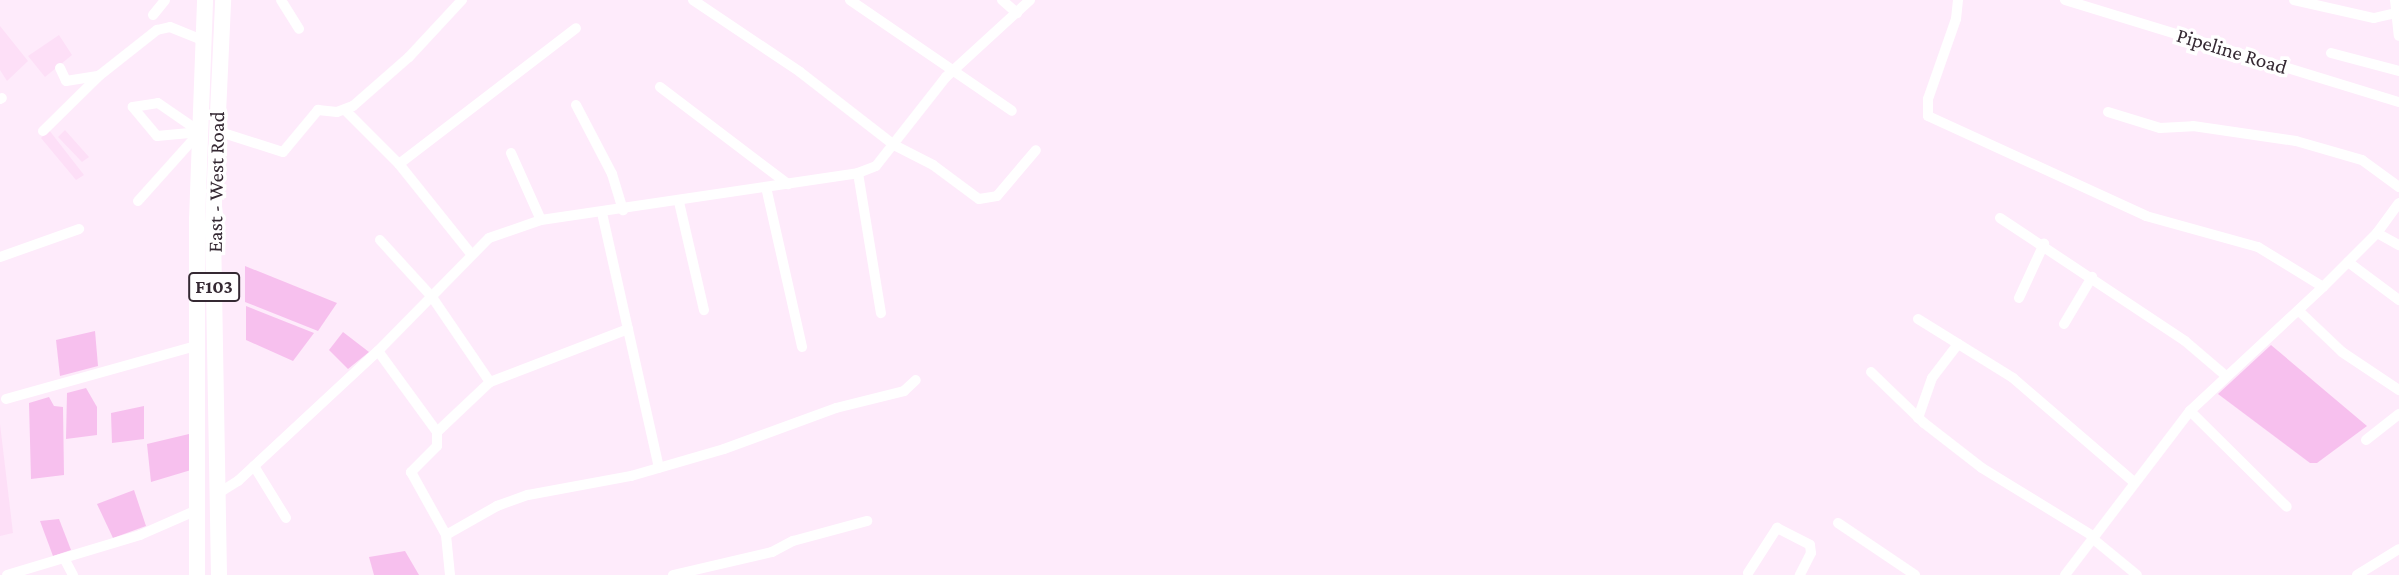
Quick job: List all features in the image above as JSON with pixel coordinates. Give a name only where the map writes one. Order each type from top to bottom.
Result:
[{"type":"main road","name":"East - West Road","points":[[205,0],[202,40],[208,131],[219,575]]},
{"type":"main road","name":"East - West Road","points":[[197,575],[196,346],[208,131],[223,0]]},
{"type":"street","points":[[153,15],[165,0]]},
{"type":"street","points":[[281,0],[299,29]]},
{"type":"street","points":[[208,131],[157,136],[133,107],[158,103],[208,131],[283,152],[318,110],[345,110],[409,57],[462,0]]},
{"type":"street","points":[[850,0],[1012,111]]},
{"type":"street","points":[[1002,0],[1017,13]]},
{"type":"street","points":[[218,494],[254,466],[378,351],[489,237],[541,220],[680,202],[858,173],[876,166],[954,70],[1030,0]]},
{"type":"street","points":[[1958,0],[1956,19],[1928,99],[1928,116],[2146,216],[2258,247],[2323,287]]},
{"type":"street","name":"Pipeline Road","points":[[2066,0],[2399,102]]},
{"type":"street","points":[[2294,0],[2374,18],[2396,13]]},
{"type":"street","points":[[2395,0],[2399,36]]},
{"type":"street","points":[[698,1],[800,72],[894,145],[989,201],[1036,150]]},
{"type":"street","points":[[43,131],[99,76],[164,27],[202,40]]},
{"type":"street","points":[[400,164],[576,28]]},
{"type":"street","points":[[2331,53],[2399,71]]},
{"type":"street","points":[[60,68],[66,81],[99,76]]},
{"type":"street","points":[[660,87],[788,184]]},
{"type":"street","points":[[576,105],[612,174],[623,210]]},
{"type":"street","points":[[345,110],[400,164],[471,254]]},
{"type":"street","points":[[2108,112],[2160,128],[2193,126],[2296,141],[2362,160],[2399,187]]},
{"type":"street","points":[[138,201],[208,131]]},
{"type":"street","points":[[511,153],[541,220]]},
{"type":"street","points":[[858,173],[881,313]]},
{"type":"street","points":[[766,187],[802,347]]},
{"type":"street","points":[[680,202],[704,310]]},
{"type":"street","points":[[2064,575],[2190,411],[2225,375],[2299,312],[2377,233],[2399,203]]},
{"type":"street","points":[[602,213],[659,468]]},
{"type":"street","points":[[2000,218],[2044,244],[2185,341],[2225,375]]},
{"type":"street","points":[[0,257],[79,229]]},
{"type":"street","points":[[2377,233],[2399,245]]},
{"type":"street","points":[[380,240],[432,297],[490,382]]},
{"type":"street","points":[[2019,298],[2044,244]]},
{"type":"street","points":[[2348,262],[2399,300]]},
{"type":"street","points":[[2064,324],[2092,277]]},
{"type":"street","points":[[2299,312],[2342,352],[2399,390]]},
{"type":"street","points":[[1918,318],[2043,401],[2134,482]]},
{"type":"street","points":[[437,432],[490,382],[628,329]]},
{"type":"street","points":[[1919,418],[1932,379],[1958,344]]},
{"type":"street","points":[[6,399],[196,346]]},
{"type":"street","points":[[378,351],[437,432],[437,446],[411,472],[446,535],[450,575]]},
{"type":"street","points":[[1871,372],[1919,418],[1982,468],[2093,537],[2137,575]]},
{"type":"street","points":[[446,535],[497,506],[528,495],[659,468],[777,432],[836,408],[904,391],[916,380]]},
{"type":"street","points":[[2190,411],[2287,507]]},
{"type":"street","points":[[2366,440],[2399,414]]},
{"type":"street","points":[[254,466],[286,518]]},
{"type":"street","points":[[7,575],[65,560],[197,510]]},
{"type":"street","points":[[673,575],[764,555],[793,541],[867,521]]},
{"type":"street","points":[[1838,523],[1915,575]]},
{"type":"street","points":[[1748,573],[1777,528],[1810,545],[1811,553],[1800,575]]},
{"type":"street","points":[[2357,575],[2399,549]]},
{"type":"street","points":[[65,560],[73,575]]},
{"type":"shaded area","points":[[0,26],[28,61],[7,81],[0,70]]},
{"type":"shaded area","points":[[59,35],[72,55],[45,77],[28,56]]},
{"type":"shaded area","points":[[49,130],[84,175],[76,180],[41,138]]},
{"type":"shaded area","points":[[65,130],[89,157],[82,162],[58,137]]},
{"type":"shaded area","points":[[245,266],[337,303],[318,331],[245,302]]},
{"type":"shaded area","points":[[246,306],[314,333],[293,361],[246,340]]},
{"type":"shaded area","points":[[95,331],[98,366],[60,376],[56,340]]},
{"type":"shaded area","points":[[343,332],[369,352],[348,369],[329,350]]},
{"type":"shaded area","points":[[2271,345],[2367,426],[2317,463],[2310,463],[2218,394]]},
{"type":"shaded area","points":[[86,388],[97,407],[97,435],[66,439],[67,393]]},
{"type":"shaded area","points":[[49,397],[54,406],[63,407],[64,475],[31,479],[29,403]]},
{"type":"shaded area","points":[[144,406],[144,439],[112,443],[111,413]]},
{"type":"shaded area","points":[[0,424],[13,533],[0,536]]},
{"type":"shaded area","points":[[189,434],[191,470],[151,482],[147,444]]},
{"type":"shaded area","points":[[134,490],[146,526],[113,538],[97,504]]},
{"type":"shaded area","points":[[59,519],[71,550],[53,556],[40,521]]},
{"type":"shaded area","points":[[405,551],[419,575],[374,575],[369,557]]}]
